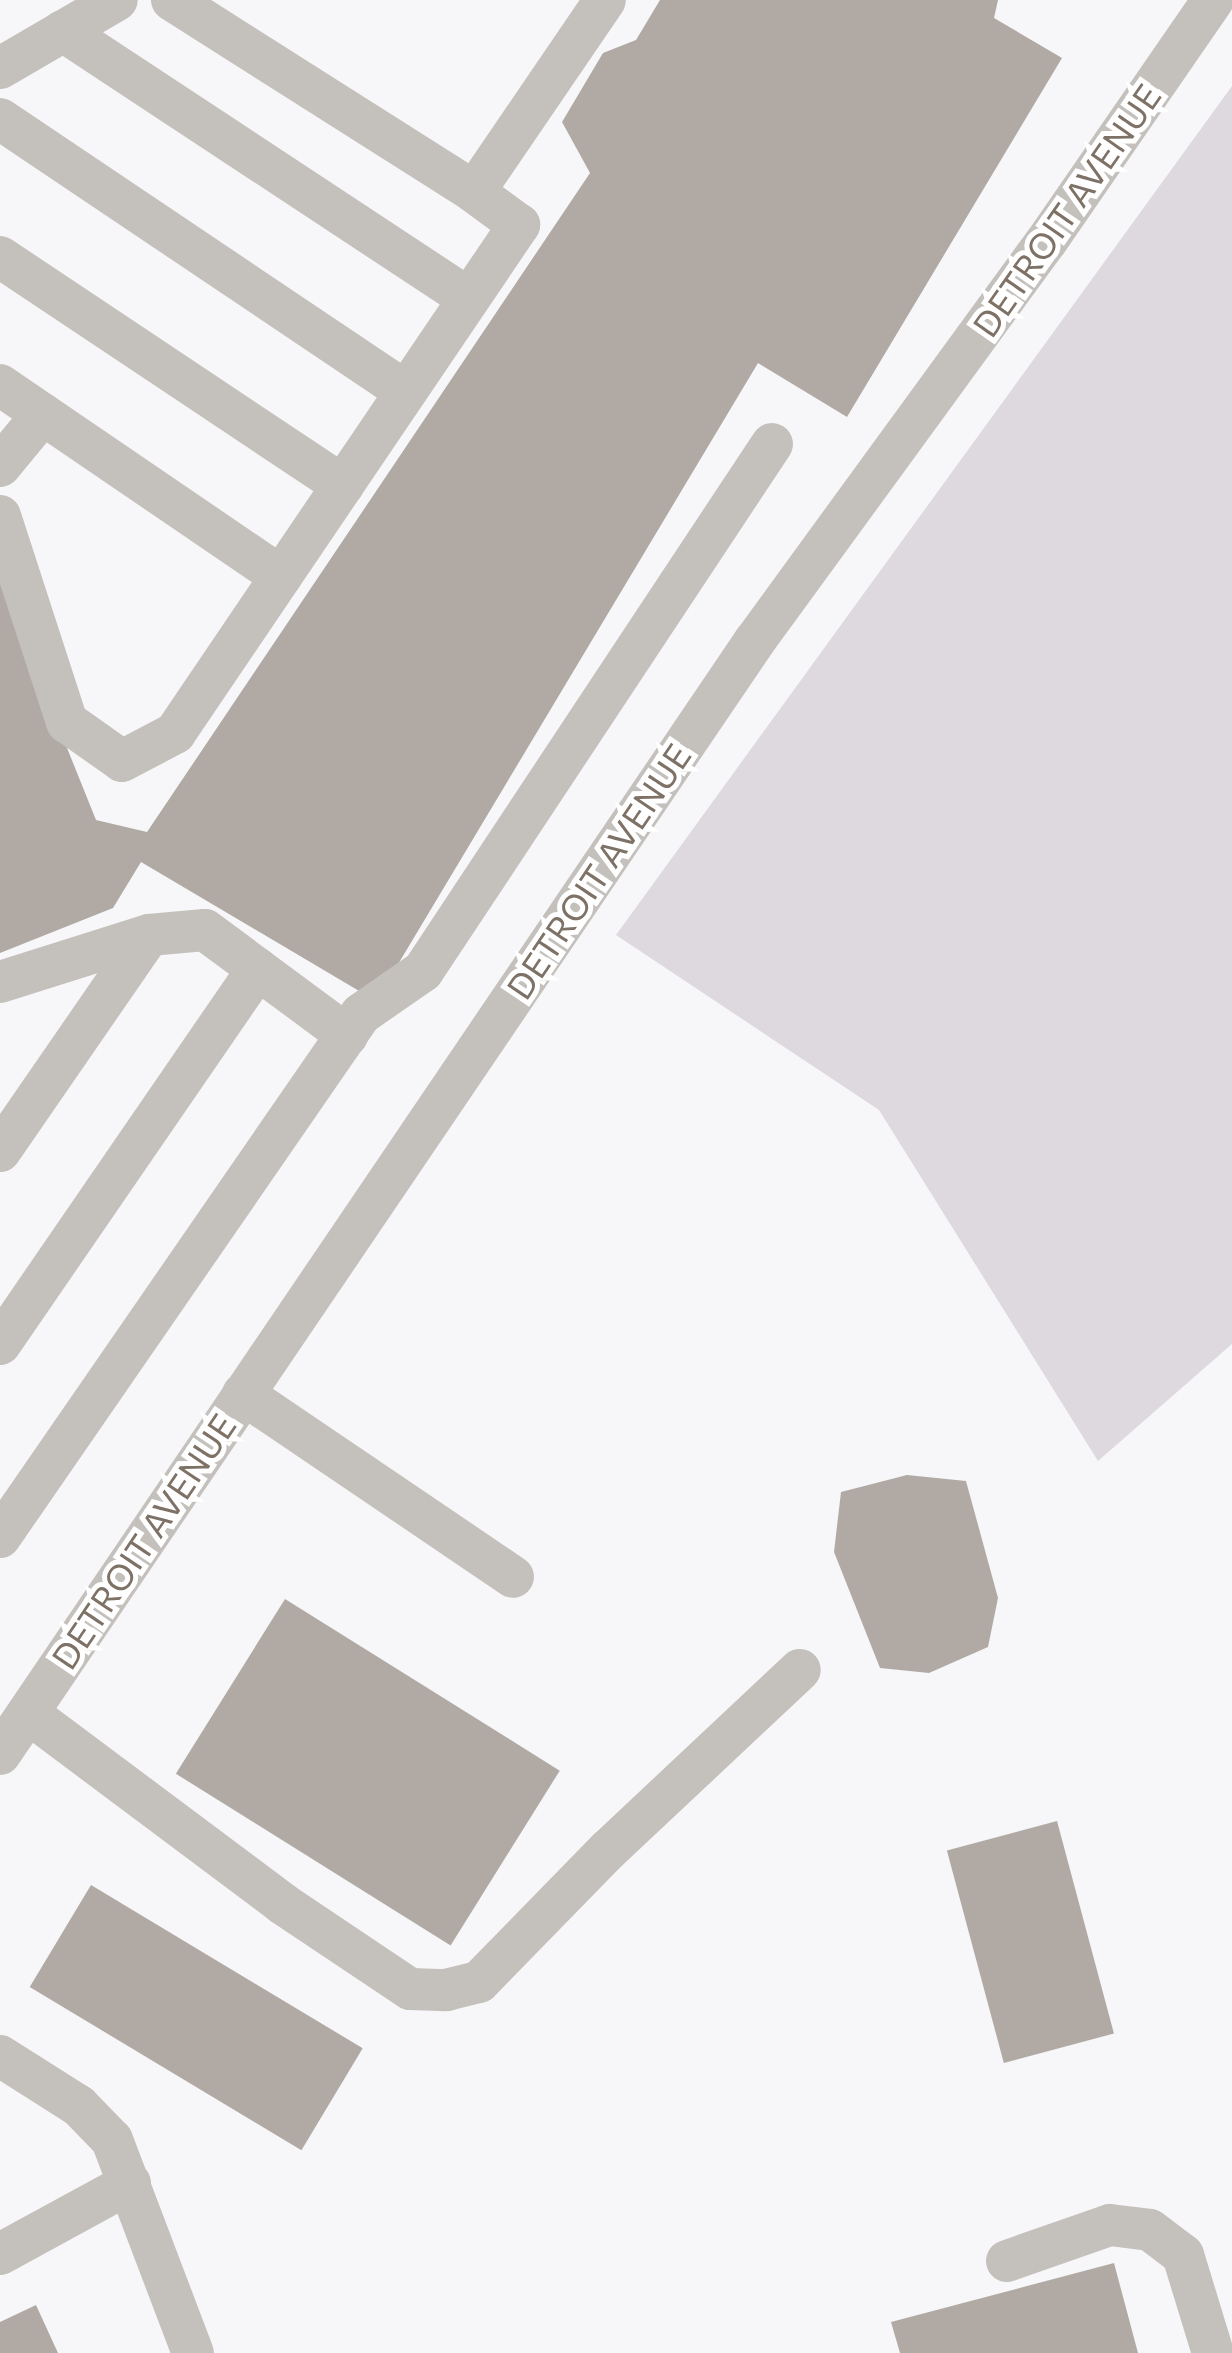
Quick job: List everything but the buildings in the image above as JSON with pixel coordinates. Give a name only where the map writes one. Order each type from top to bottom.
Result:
[{"type":"street","points":[[0,68],[117,0]]},
{"type":"street","points":[[0,516],[67,722],[122,761],[176,733],[519,225],[474,192],[172,0]]},
{"type":"street","points":[[474,192],[605,0]]},
{"type":"street","name":"DETROIT AVENUE","points":[[0,1754],[754,642],[1046,242],[1213,0]]},
{"type":"street","points":[[63,31],[469,298]]},
{"type":"street","points":[[0,120],[406,392]]},
{"type":"street","points":[[0,257],[342,486]]},
{"type":"street","points":[[0,385],[281,577]]},
{"type":"street","points":[[0,466],[43,414]]},
{"type":"street","points":[[0,1537],[361,1014],[423,970],[772,444]]},
{"type":"street","points":[[0,982],[149,934],[206,930],[347,1035]]},
{"type":"street","points":[[0,1151],[149,934]]},
{"type":"street","points":[[0,1344],[258,969]]},
{"type":"street","points":[[243,1394],[512,1577]]},
{"type":"street","points":[[28,1713],[283,1904],[410,1989],[446,1990],[479,1982],[608,1850],[800,1670]]},
{"type":"street","points":[[0,2056],[79,2106],[112,2140],[194,2353]]},
{"type":"street","points":[[0,2254],[130,2183]]},
{"type":"street","points":[[1007,2261],[1110,2225],[1150,2230],[1183,2255],[1213,2353]]},
{"type":"shaded area","points":[[1232,86],[1232,1344],[1098,1461],[879,1110],[616,935]]}]
